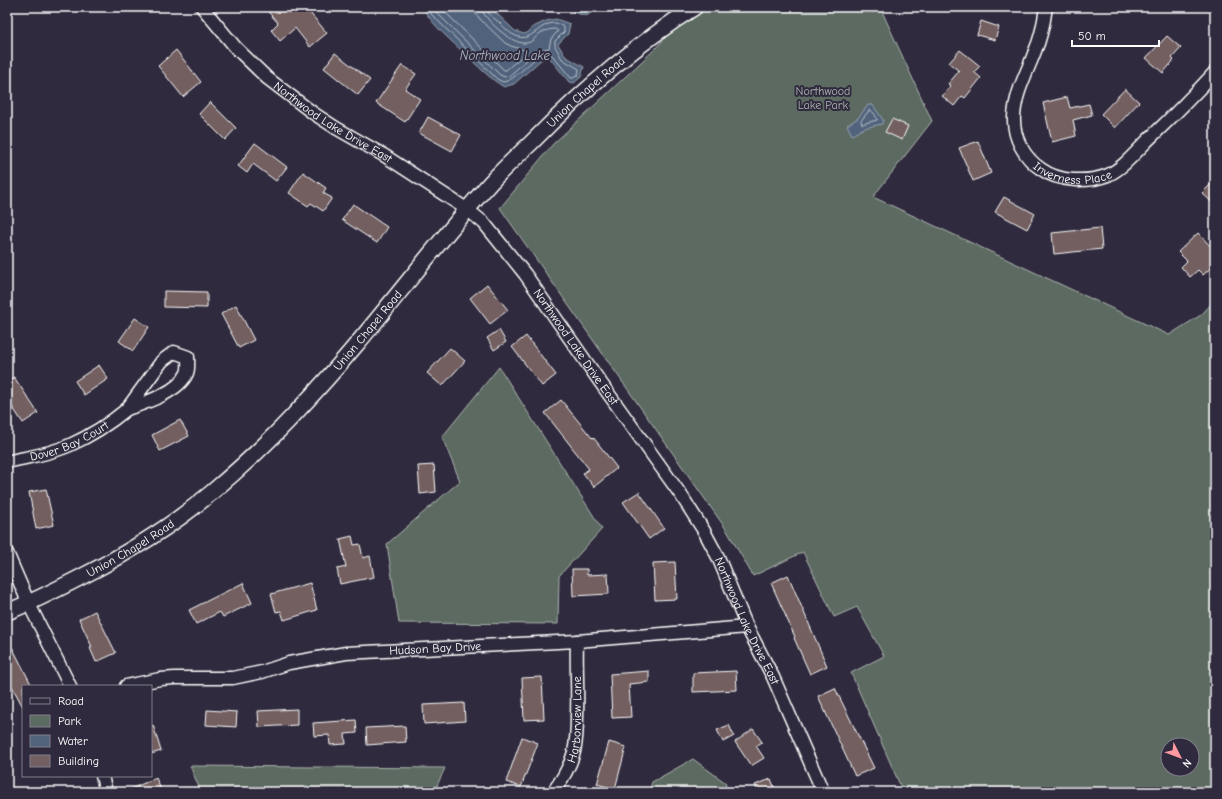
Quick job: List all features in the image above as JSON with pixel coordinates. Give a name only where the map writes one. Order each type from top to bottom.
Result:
[{"type":"street","name":"Northwood Lake Drive East","points":[[202,7],[236,48],[267,78],[336,128],[432,185],[468,210],[484,223],[525,274],[681,495],[704,531],[718,557],[747,627],[773,677],[824,792]]},
{"type":"street","name":"Union Chapel Road","points":[[7,612],[29,604],[142,543],[187,511],[231,476],[302,407],[497,176],[554,119],[597,80],[695,7]]},
{"type":"street","name":"Inverness Place","points":[[1046,7],[1036,50],[1019,89],[1014,117],[1015,131],[1027,156],[1036,166],[1048,174],[1061,179],[1090,179],[1108,174],[1128,160],[1215,72]]},
{"type":"street","name":"Dover Bay Court","points":[[7,462],[70,445],[108,424],[127,409],[162,361],[174,352],[188,357],[188,372],[180,383],[170,391],[146,403],[127,409]]},
{"type":"street","points":[[7,553],[29,604],[70,685]]},
{"type":"street","name":"Hudson Bay Drive","points":[[131,685],[160,679],[233,678],[262,672],[289,663],[346,653],[577,641],[747,627]]},
{"type":"street","name":"Harborview Lane","points":[[553,792],[563,779],[569,766],[577,737],[577,641]]},
{"type":"street","points":[[102,777],[106,792]]},
{"type":"green space","name":"Northwood Lake Park","points":[[697,7],[880,7],[932,121],[873,197],[1169,335],[1201,315],[1215,300],[1215,792],[903,792],[851,673],[884,656],[857,607],[834,617],[803,552],[753,576],[726,529],[500,208],[553,144],[654,50],[688,12]]},
{"type":"green space","points":[[499,367],[602,529],[559,576],[558,624],[399,623],[387,544],[460,481],[442,437]]},
{"type":"green space","points":[[693,759],[726,783],[725,792],[649,792],[652,782]]},
{"type":"green space","points":[[190,766],[445,768],[434,792],[201,792]]},
{"type":"water","name":"Northwood Lake","points":[[423,7],[490,7],[515,31],[524,34],[529,32],[531,28],[546,21],[556,19],[570,24],[568,34],[558,44],[565,56],[584,67],[581,77],[574,83],[569,82],[549,57],[542,59],[514,84],[504,87],[484,72],[442,32],[431,20]]},
{"type":"water","points":[[574,7],[599,7],[586,16],[573,12]]},
{"type":"water","points":[[868,105],[873,105],[883,120],[882,124],[864,128],[852,135],[847,125],[858,118]]},
{"type":"building","points":[[264,7],[305,7],[327,33],[310,47],[295,28],[280,41],[271,30],[278,23]]},
{"type":"building","points":[[981,21],[999,27],[995,40],[977,35]]},
{"type":"building","points":[[1167,36],[1181,48],[1172,58],[1174,60],[1163,73],[1146,58]]},
{"type":"building","points":[[176,50],[201,82],[183,97],[158,66]]},
{"type":"building","points":[[960,50],[980,66],[974,72],[981,78],[965,98],[962,96],[954,106],[942,96],[951,86],[948,84],[959,71],[949,63]]},
{"type":"building","points":[[335,53],[370,80],[358,95],[324,68]]},
{"type":"building","points":[[402,65],[416,74],[405,89],[420,99],[405,122],[376,103]]},
{"type":"building","points":[[1125,89],[1139,102],[1115,128],[1101,114]]},
{"type":"building","points":[[1067,97],[1070,108],[1089,104],[1092,115],[1073,120],[1076,136],[1052,142],[1043,103]]},
{"type":"building","points":[[210,102],[236,128],[225,140],[199,114]]},
{"type":"building","points":[[428,117],[461,135],[452,151],[419,133]]},
{"type":"building","points":[[892,119],[908,126],[902,140],[885,132]]},
{"type":"building","points":[[978,141],[991,173],[973,181],[959,148]]},
{"type":"building","points":[[255,143],[287,167],[276,181],[253,164],[247,173],[238,166]]},
{"type":"building","points":[[303,172],[326,188],[323,193],[332,198],[323,211],[311,203],[308,206],[289,193]]},
{"type":"building","points":[[1215,180],[1215,205],[1202,193]]},
{"type":"building","points":[[1004,197],[1035,214],[1027,229],[995,212]]},
{"type":"building","points":[[353,204],[387,227],[377,243],[342,220]]},
{"type":"building","points":[[1100,228],[1102,249],[1054,254],[1052,233]]},
{"type":"building","points":[[1198,233],[1215,251],[1215,264],[1203,275],[1198,270],[1190,277],[1181,267],[1187,261],[1178,252]]},
{"type":"building","points":[[487,284],[508,310],[490,324],[470,298]]},
{"type":"building","points":[[164,291],[207,292],[207,308],[164,307]]},
{"type":"building","points":[[236,305],[254,340],[239,348],[221,314]]},
{"type":"building","points":[[135,318],[149,327],[133,351],[119,341]]},
{"type":"building","points":[[499,330],[506,342],[494,350],[487,338]]},
{"type":"building","points":[[526,336],[556,375],[542,386],[512,347]]},
{"type":"building","points":[[450,348],[465,361],[442,386],[427,373]]},
{"type":"building","points":[[99,365],[108,379],[84,395],[75,381]]},
{"type":"building","points":[[14,377],[38,413],[23,423],[7,399],[7,381]]},
{"type":"building","points":[[561,400],[617,468],[594,487],[583,473],[589,469],[545,413]]},
{"type":"building","points":[[180,420],[189,436],[160,451],[152,435]]},
{"type":"building","points":[[434,465],[436,492],[420,494],[418,466]]},
{"type":"building","points":[[46,489],[54,525],[36,529],[29,492]]},
{"type":"building","points":[[639,492],[664,528],[649,539],[623,502]]},
{"type":"building","points":[[352,536],[354,545],[360,544],[363,558],[370,556],[374,577],[340,584],[337,569],[346,567],[340,539]]},
{"type":"building","points":[[675,562],[677,599],[655,600],[653,563]]},
{"type":"building","points":[[572,569],[587,569],[587,575],[608,574],[609,594],[573,596]]},
{"type":"building","points":[[788,575],[827,666],[810,674],[771,583]]},
{"type":"building","points":[[243,583],[252,603],[223,617],[220,612],[196,624],[189,610]]},
{"type":"building","points":[[310,583],[317,610],[284,620],[281,611],[276,612],[271,594]]},
{"type":"building","points":[[95,611],[116,653],[96,662],[90,648],[92,647],[79,619]]},
{"type":"building","points":[[7,637],[31,685],[22,685],[22,705],[7,677]]},
{"type":"building","points":[[649,671],[649,682],[629,684],[631,717],[612,718],[610,674]]},
{"type":"building","points":[[736,671],[737,690],[693,692],[693,673]]},
{"type":"building","points":[[542,677],[544,719],[524,720],[522,678]]},
{"type":"building","points":[[835,688],[874,768],[855,776],[818,696]]},
{"type":"building","points":[[464,703],[465,721],[424,724],[423,705]]},
{"type":"building","points":[[297,709],[297,725],[259,727],[258,711]]},
{"type":"building","points":[[207,710],[237,712],[236,727],[206,725]]},
{"type":"building","points":[[356,720],[357,733],[345,734],[346,744],[330,745],[329,735],[314,736],[313,723]]},
{"type":"building","points":[[729,725],[734,736],[723,742],[717,730]]},
{"type":"building","points":[[152,726],[161,751],[152,754]]},
{"type":"building","points":[[405,726],[406,742],[367,745],[366,728]]},
{"type":"building","points":[[753,729],[762,742],[756,746],[764,758],[751,766],[735,742]]},
{"type":"building","points":[[522,737],[538,743],[521,787],[506,782]]},
{"type":"building","points":[[609,742],[626,747],[615,789],[597,784]]},
{"type":"building","points":[[156,778],[162,792],[124,792]]},
{"type":"building","points":[[771,779],[776,792],[758,792],[755,785]]}]
